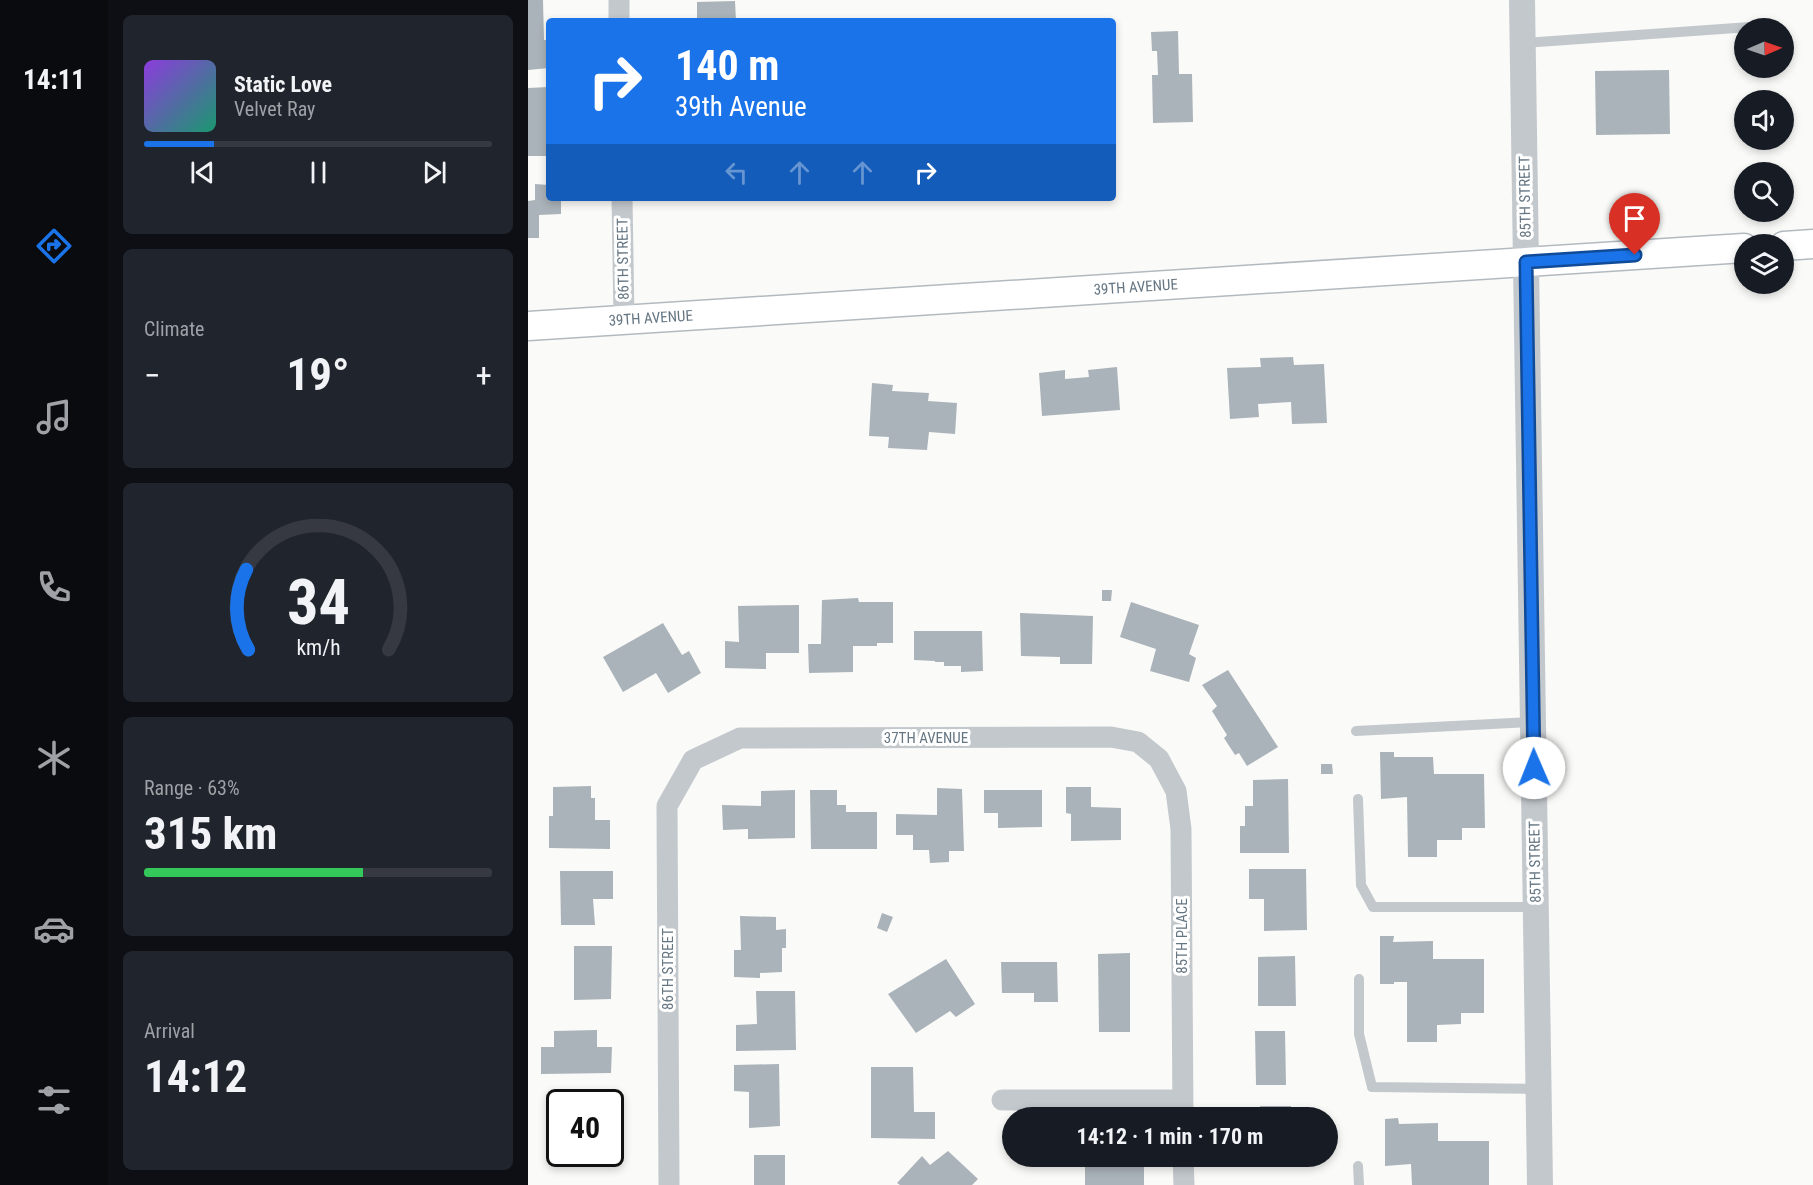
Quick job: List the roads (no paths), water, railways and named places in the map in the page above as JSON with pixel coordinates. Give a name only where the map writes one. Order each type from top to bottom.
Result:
[{"type":"main road","points":[[1794,245],[1813,244]]},
{"type":"main road","name":"39TH AVENUE","points":[[528,326],[1734,249]]},
{"type":"street","points":[[619,0],[619,18]]},
{"type":"street","name":"85TH STREET","points":[[1522,0],[1540,1185]]},
{"type":"street","name":"86TH STREET","points":[[622,201],[624,320]]},
{"type":"street","name":"37TH AVENUE","points":[[693,760],[740,738],[1111,737],[1138,742],[1159,759]]},
{"type":"street","name":"85TH PLACE","points":[[1159,759],[1176,790],[1181,829],[1183,1107]]},
{"type":"street","name":"86TH STREET","points":[[669,1185],[667,806],[693,760]]},
{"type":"street","points":[[1002,1100],[1160,1107]]},
{"type":"street","points":[[1183,1167],[1184,1185]]},
{"type":"lane","points":[[1523,43],[1734,28]]},
{"type":"lane","points":[[1356,731],[1533,722]]},
{"type":"lane","points":[[1358,798],[1360,885],[1373,907],[1536,907]]},
{"type":"lane","points":[[1359,979],[1359,1034],[1372,1087],[1539,1089]]},
{"type":"lane","points":[[1358,1166],[1359,1185]]}]
